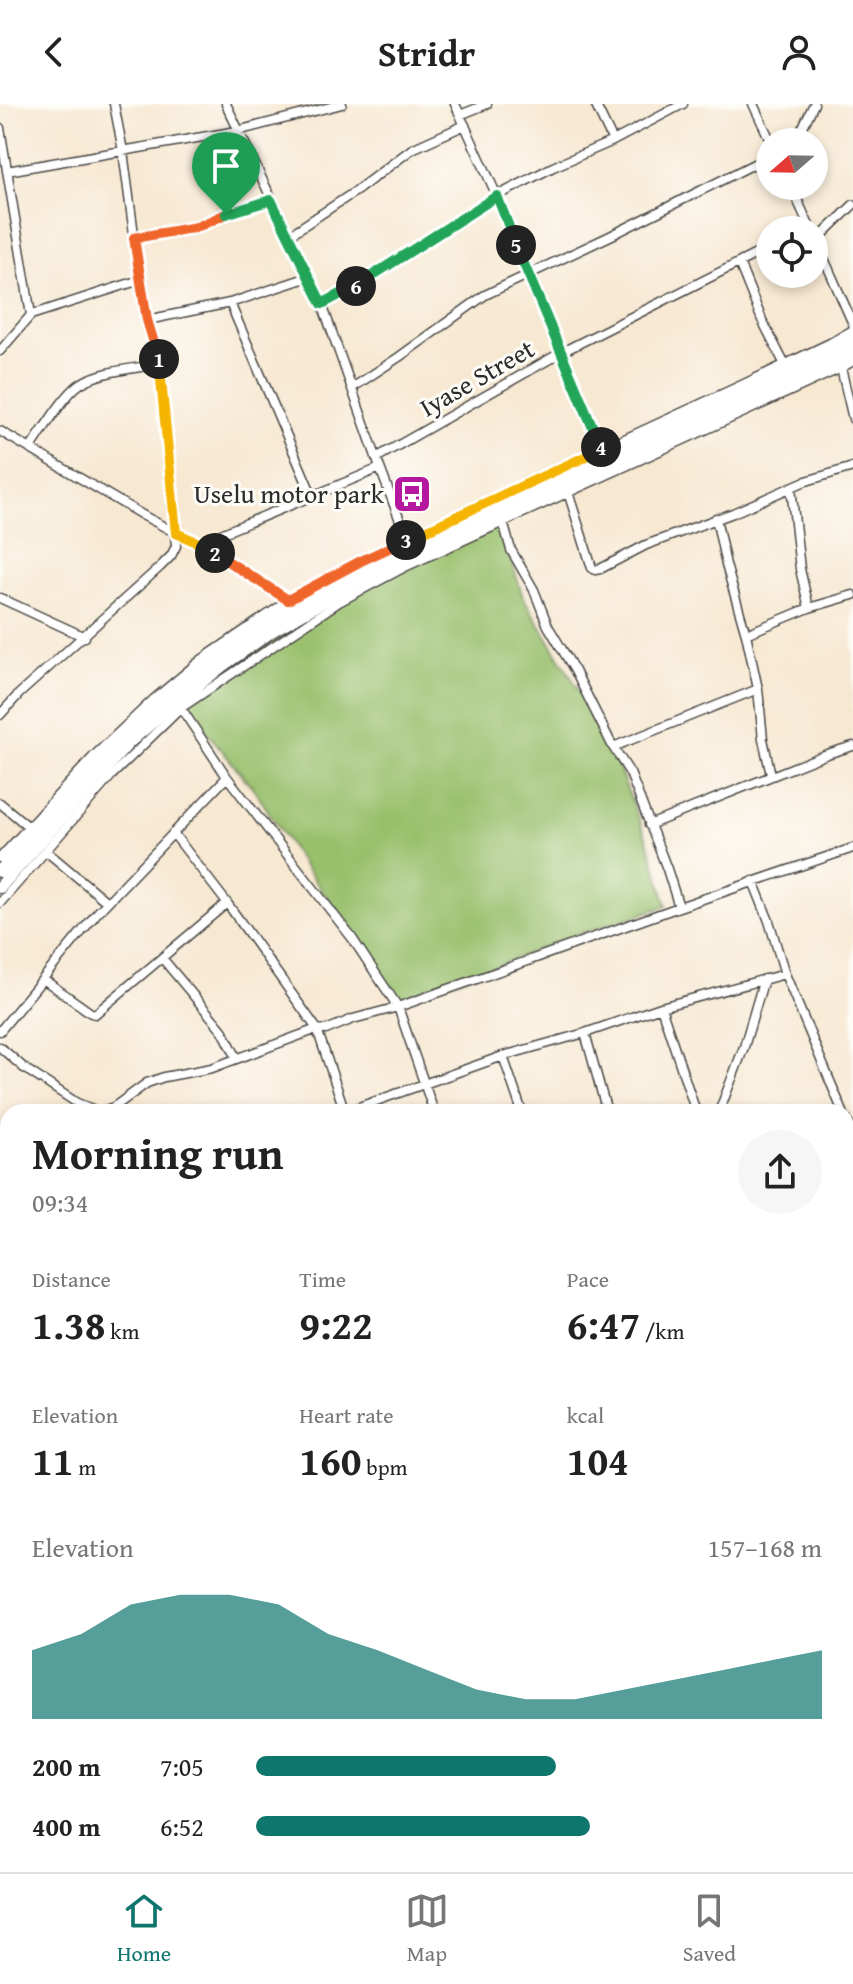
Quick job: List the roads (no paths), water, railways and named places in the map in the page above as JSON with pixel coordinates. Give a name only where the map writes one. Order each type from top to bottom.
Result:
[{"type":"highway","points":[[0,887],[136,725],[210,662],[257,628],[317,592],[421,540],[853,340]]},
{"type":"highway","points":[[0,871],[31,829],[128,743],[177,701],[273,630],[358,581],[853,351]]},
{"type":"street","points":[[0,715],[19,694],[171,556],[176,546],[160,364],[147,320],[114,104]]},
{"type":"street","points":[[226,104],[322,304],[407,539]]},
{"type":"street","points":[[7,171],[237,131],[342,104]]},
{"type":"street","points":[[455,104],[497,196],[602,449]]},
{"type":"street","points":[[460,115],[487,104]]},
{"type":"street","points":[[595,104],[613,141]]},
{"type":"street","points":[[322,304],[364,282],[497,196],[683,104]]},
{"type":"street","points":[[753,104],[764,128]]},
{"type":"street","points":[[802,128],[814,104]]},
{"type":"street","points":[[288,236],[412,149],[465,125]]},
{"type":"street","points":[[0,128],[31,315]]},
{"type":"street","points":[[352,388],[485,295],[756,163]]},
{"type":"street","points":[[134,238],[197,227],[271,200]]},
{"type":"street","points":[[828,227],[853,205]]},
{"type":"street","name":"Iyase Street","points":[[376,458],[562,352],[756,254]]},
{"type":"street","points":[[739,263],[762,320],[785,365]]},
{"type":"street","points":[[0,858],[31,829],[95,755],[154,699],[201,660],[288,600],[407,539],[785,365],[830,343],[853,327],[828,269]]},
{"type":"street","points":[[147,320],[230,303],[309,277]]},
{"type":"street","points":[[0,351],[31,315],[140,280]]},
{"type":"street","points":[[230,303],[312,495]]},
{"type":"street","points":[[0,903],[112,775],[181,708],[339,602],[407,566],[853,361]]},
{"type":"street","points":[[30,449],[79,384],[97,377],[160,364]]},
{"type":"street","points":[[841,368],[852,413]]},
{"type":"street","points":[[0,431],[176,533],[199,543],[288,600]]},
{"type":"street","points":[[568,492],[595,570],[646,545],[733,513],[803,482],[853,467]]},
{"type":"street","points":[[199,543],[380,468]]},
{"type":"street","points":[[791,487],[800,569],[809,608]]},
{"type":"street","points":[[716,518],[758,689],[763,739],[771,775]]},
{"type":"street","points":[[503,522],[511,550],[534,590],[548,626],[630,773],[679,907]]},
{"type":"street","points":[[746,634],[809,608],[853,595]]},
{"type":"street","points":[[0,598],[85,637]]},
{"type":"street","points":[[613,747],[758,689]]},
{"type":"street","points":[[181,708],[227,777],[352,938],[398,1007],[431,1104]]},
{"type":"street","points":[[649,825],[771,775],[853,746]]},
{"type":"street","points":[[0,1031],[107,902],[227,777]]},
{"type":"street","points":[[0,803],[31,829]]},
{"type":"street","points":[[173,833],[317,1029],[342,1104]]},
{"type":"street","points":[[118,1104],[147,1083],[164,1077],[212,1068],[317,1029],[326,1030],[398,1007],[853,848]]},
{"type":"street","points":[[46,851],[107,902]]},
{"type":"street","points":[[753,881],[785,974],[840,1104]]},
{"type":"street","points":[[43,979],[95,1014],[227,903]]},
{"type":"street","points":[[162,958],[223,1031],[237,1058]]},
{"type":"street","points":[[368,1104],[503,1056],[661,1007],[785,974]]},
{"type":"street","points":[[722,1104],[744,1047],[764,979]]},
{"type":"street","points":[[661,1007],[693,1104]]},
{"type":"street","points":[[585,1033],[605,1104]]},
{"type":"street","points":[[0,1047],[24,1068],[79,1104]]},
{"type":"street","points":[[503,1056],[519,1104]]},
{"type":"place","name":"Uselu motor park","points":[[412,494]]}]
